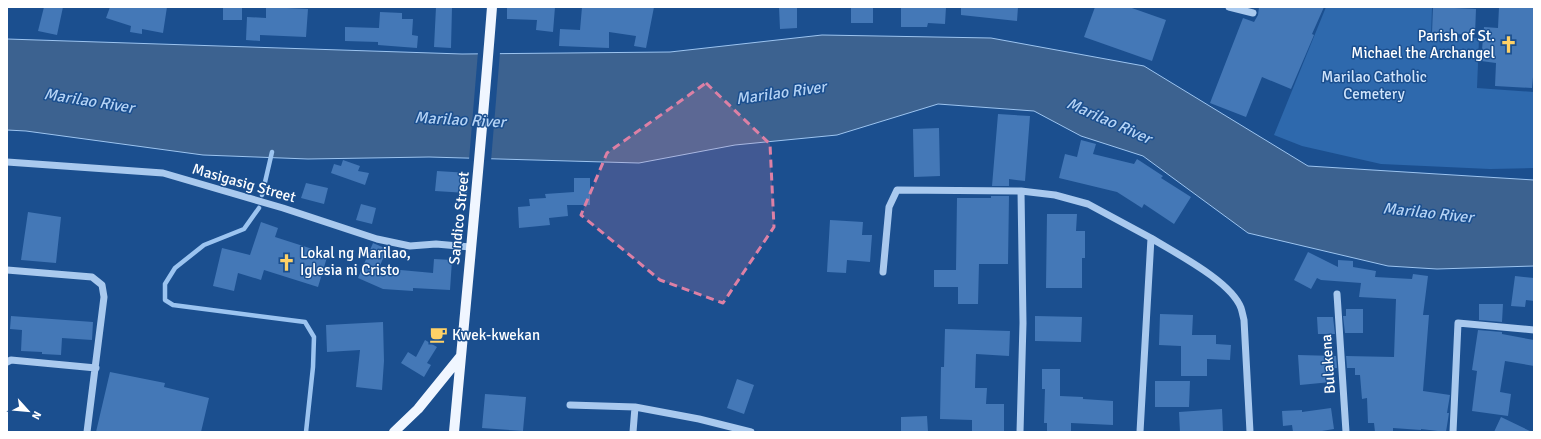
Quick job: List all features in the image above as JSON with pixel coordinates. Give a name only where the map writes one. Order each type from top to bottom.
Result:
[{"type":"main road","name":"Sandico Street","points":[[454,432],[470,247],[479,170],[492,7]]},
{"type":"main road","points":[[394,432],[418,409],[461,356]]},
{"type":"street","points":[[1229,7],[1253,13]]},
{"type":"street","name":"Masigasig Street","points":[[7,162],[164,173],[283,208],[378,239],[410,246],[436,244],[470,247]]},
{"type":"street","points":[[883,272],[889,207],[897,190],[1021,191],[1055,195],[1088,204],[1151,238],[1220,280],[1232,294],[1241,307],[1244,320],[1250,432]]},
{"type":"street","points":[[1020,432],[1023,323],[1021,191]]},
{"type":"street","points":[[1140,432],[1151,238]]},
{"type":"street","points":[[7,270],[92,278],[102,285],[104,297],[87,432]]},
{"type":"street","name":"Bulakena","points":[[1337,294],[1346,432]]},
{"type":"street","points":[[1453,432],[1458,323],[1534,330]]},
{"type":"street","points":[[7,362],[11,360],[96,368]]},
{"type":"street","points":[[570,405],[635,407],[699,419],[751,432]]},
{"type":"street","points":[[633,432],[635,407]]},
{"type":"highlighted area","points":[[706,83],[770,144],[774,227],[723,303],[660,280],[581,215],[607,153]]},
{"type":"green space","name":"Marilao Catholic Cemetery","points":[[1326,7],[1432,7],[1431,37],[1479,38],[1477,88],[1534,92],[1534,168],[1490,169],[1381,164],[1302,146],[1274,135]]},
{"type":"water","name":"Marilao River","points":[[822,35],[991,38],[1144,66],[1308,166],[1534,180],[1534,266],[1437,269],[1388,266],[1248,233],[1143,156],[1081,136],[1034,111],[938,104],[837,135],[735,145],[639,163],[429,157],[308,159],[203,155],[26,131],[7,130],[7,39],[462,54],[670,52]]},
{"type":"pier","points":[[478,52],[500,52],[491,161],[469,160]]},
{"type":"building","points":[[44,7],[63,7],[57,35],[38,31]]},
{"type":"building","points":[[110,7],[167,7],[163,33],[142,29],[142,34],[130,32],[131,26],[106,18]]},
{"type":"building","points":[[223,7],[242,7],[242,20],[223,20]]},
{"type":"building","points":[[266,7],[308,9],[306,37],[260,35],[260,41],[246,40],[247,17],[266,18]]},
{"type":"building","points":[[436,7],[452,7],[451,48],[434,47]]},
{"type":"building","points":[[507,7],[555,7],[553,32],[536,30],[537,20],[507,19]]},
{"type":"building","points":[[582,7],[654,7],[646,48],[634,46],[636,36],[609,32],[609,48],[559,46],[560,29],[580,30]]},
{"type":"building","points":[[779,7],[797,7],[797,28],[780,29]]},
{"type":"building","points":[[851,7],[873,7],[873,23],[851,23]]},
{"type":"building","points":[[901,7],[946,7],[945,24],[928,23],[927,27],[901,27]]},
{"type":"building","points":[[961,7],[1018,7],[1017,21],[961,15]]},
{"type":"building","points":[[1095,7],[1129,7],[1166,20],[1152,61],[1084,37]]},
{"type":"building","points":[[1259,7],[1324,7],[1291,89],[1262,77],[1246,117],[1210,103],[1243,18],[1254,22],[1258,15]]},
{"type":"building","points":[[1433,7],[1476,9],[1475,35],[1432,33]]},
{"type":"building","name":"Parish of St. Michael the Archangel","points":[[1499,7],[1534,7],[1534,66],[1532,88],[1495,86],[1496,63],[1481,61],[1484,27],[1498,28]]},
{"type":"building","points":[[380,12],[402,13],[402,19],[413,19],[412,35],[418,36],[417,48],[378,45],[378,42],[345,41],[345,27],[379,28]]},
{"type":"building","points":[[998,114],[1030,116],[1025,181],[1009,179],[1009,186],[992,186]]},
{"type":"building","points":[[939,128],[940,176],[914,177],[913,129]]},
{"type":"building","points":[[1081,140],[1096,144],[1093,154],[1134,164],[1137,159],[1163,176],[1161,178],[1191,197],[1174,224],[1144,204],[1142,208],[1117,192],[1059,178],[1065,154],[1077,157]]},
{"type":"building","points":[[343,160],[360,166],[358,171],[369,173],[365,185],[331,173],[334,164],[341,166]]},
{"type":"building","points":[[437,171],[469,173],[467,193],[435,191]]},
{"type":"building","points":[[574,178],[590,178],[590,205],[567,205],[568,216],[549,218],[550,225],[519,228],[518,207],[530,206],[529,199],[546,198],[545,194],[574,192]]},
{"type":"building","points":[[306,183],[328,188],[324,204],[301,198]]},
{"type":"building","points":[[991,196],[1009,196],[1008,264],[979,264],[978,304],[958,304],[958,287],[934,287],[934,270],[956,270],[957,198],[991,198]]},
{"type":"building","points":[[361,204],[376,208],[372,224],[356,220]]},
{"type":"building","points":[[28,212],[61,217],[56,263],[21,260]]},
{"type":"building","points":[[1047,214],[1077,214],[1076,231],[1085,231],[1085,258],[1082,258],[1082,288],[1046,288]]},
{"type":"building","points":[[830,220],[863,222],[862,235],[872,235],[870,262],[847,260],[846,273],[827,272]]},
{"type":"building","name":"Lokal ng Marilao, Iglesia ni Cristo","points":[[261,222],[278,228],[275,237],[328,254],[318,287],[264,270],[261,280],[238,273],[234,291],[213,286],[222,248],[250,255]]},
{"type":"building","points":[[373,243],[387,249],[379,268],[433,273],[434,259],[452,260],[450,290],[413,288],[413,291],[383,289],[358,278]]},
{"type":"building","points":[[1308,252],[1338,267],[1338,260],[1353,261],[1353,267],[1376,271],[1375,277],[1412,279],[1413,274],[1428,276],[1423,315],[1429,315],[1423,391],[1450,395],[1446,432],[1393,428],[1393,432],[1375,432],[1374,423],[1368,423],[1367,398],[1362,399],[1360,375],[1355,375],[1355,368],[1347,368],[1346,356],[1394,357],[1396,299],[1359,297],[1361,283],[1321,280],[1317,278],[1311,289],[1294,280]]},
{"type":"building","points":[[1515,276],[1534,278],[1534,301],[1526,300],[1525,307],[1511,306]]},
{"type":"building","points":[[1479,304],[1503,304],[1502,322],[1479,320]]},
{"type":"building","points":[[1346,309],[1363,309],[1363,333],[1345,333],[1343,316],[1346,316]]},
{"type":"building","points":[[1160,314],[1193,315],[1192,335],[1216,335],[1216,344],[1231,345],[1230,360],[1207,359],[1207,376],[1181,376],[1181,346],[1159,345]]},
{"type":"building","points":[[11,316],[93,322],[92,340],[62,338],[61,355],[21,351],[22,330],[10,329]]},
{"type":"building","points":[[1035,316],[1082,317],[1081,342],[1035,341]]},
{"type":"building","points":[[1317,317],[1333,317],[1335,334],[1318,334]]},
{"type":"building","points":[[383,322],[384,361],[382,390],[356,387],[360,350],[327,352],[326,325]]},
{"type":"building","points":[[945,329],[1010,331],[1009,356],[976,354],[975,388],[987,388],[986,404],[1004,404],[1004,432],[972,432],[972,420],[940,419],[941,367],[944,367]]},
{"type":"building","points":[[1478,330],[1502,332],[1502,334],[1534,340],[1534,366],[1505,361],[1500,392],[1511,394],[1508,416],[1472,411],[1477,371],[1472,370]]},
{"type":"building","points":[[425,340],[437,347],[427,363],[431,365],[424,377],[401,363],[408,352],[416,357]]},
{"type":"building","points":[[1298,355],[1336,356],[1337,368],[1330,368],[1331,382],[1300,385]]},
{"type":"building","points":[[1042,369],[1060,369],[1060,396],[1113,401],[1113,425],[1071,423],[1071,432],[1047,432],[1047,423],[1044,423],[1045,389],[1042,389]]},
{"type":"building","points":[[110,372],[165,383],[164,387],[209,398],[201,432],[96,432]]},
{"type":"building","points":[[737,379],[754,385],[744,414],[727,408]]},
{"type":"building","points":[[1155,381],[1190,381],[1189,407],[1155,407]]},
{"type":"building","points":[[485,394],[526,397],[523,431],[482,428]]},
{"type":"building","points":[[1331,408],[1334,429],[1316,432],[1293,432],[1292,425],[1283,426],[1282,411],[1302,410],[1302,412]]},
{"type":"building","points":[[1222,409],[1223,432],[1180,432],[1179,412]]},
{"type":"building","points":[[927,416],[928,432],[901,432],[901,417]]},
{"type":"building","points":[[1501,417],[1532,432],[1494,432]]},
{"type":"waterway","points":[[262,195],[272,152]]},
{"type":"waterway","points":[[259,208],[244,229],[204,245],[175,268],[165,284],[165,300],[173,305],[305,322],[314,337],[313,367],[306,432]]},
{"type":"place","name":"Parish of St. Michael the Archangel","points":[[1508,45]]},
{"type":"place","name":"Lokal ng Marilao, Iglesia ni Cristo","points":[[287,262]]},
{"type":"place","name":"Kwek-kwekan","points":[[439,335]]}]
